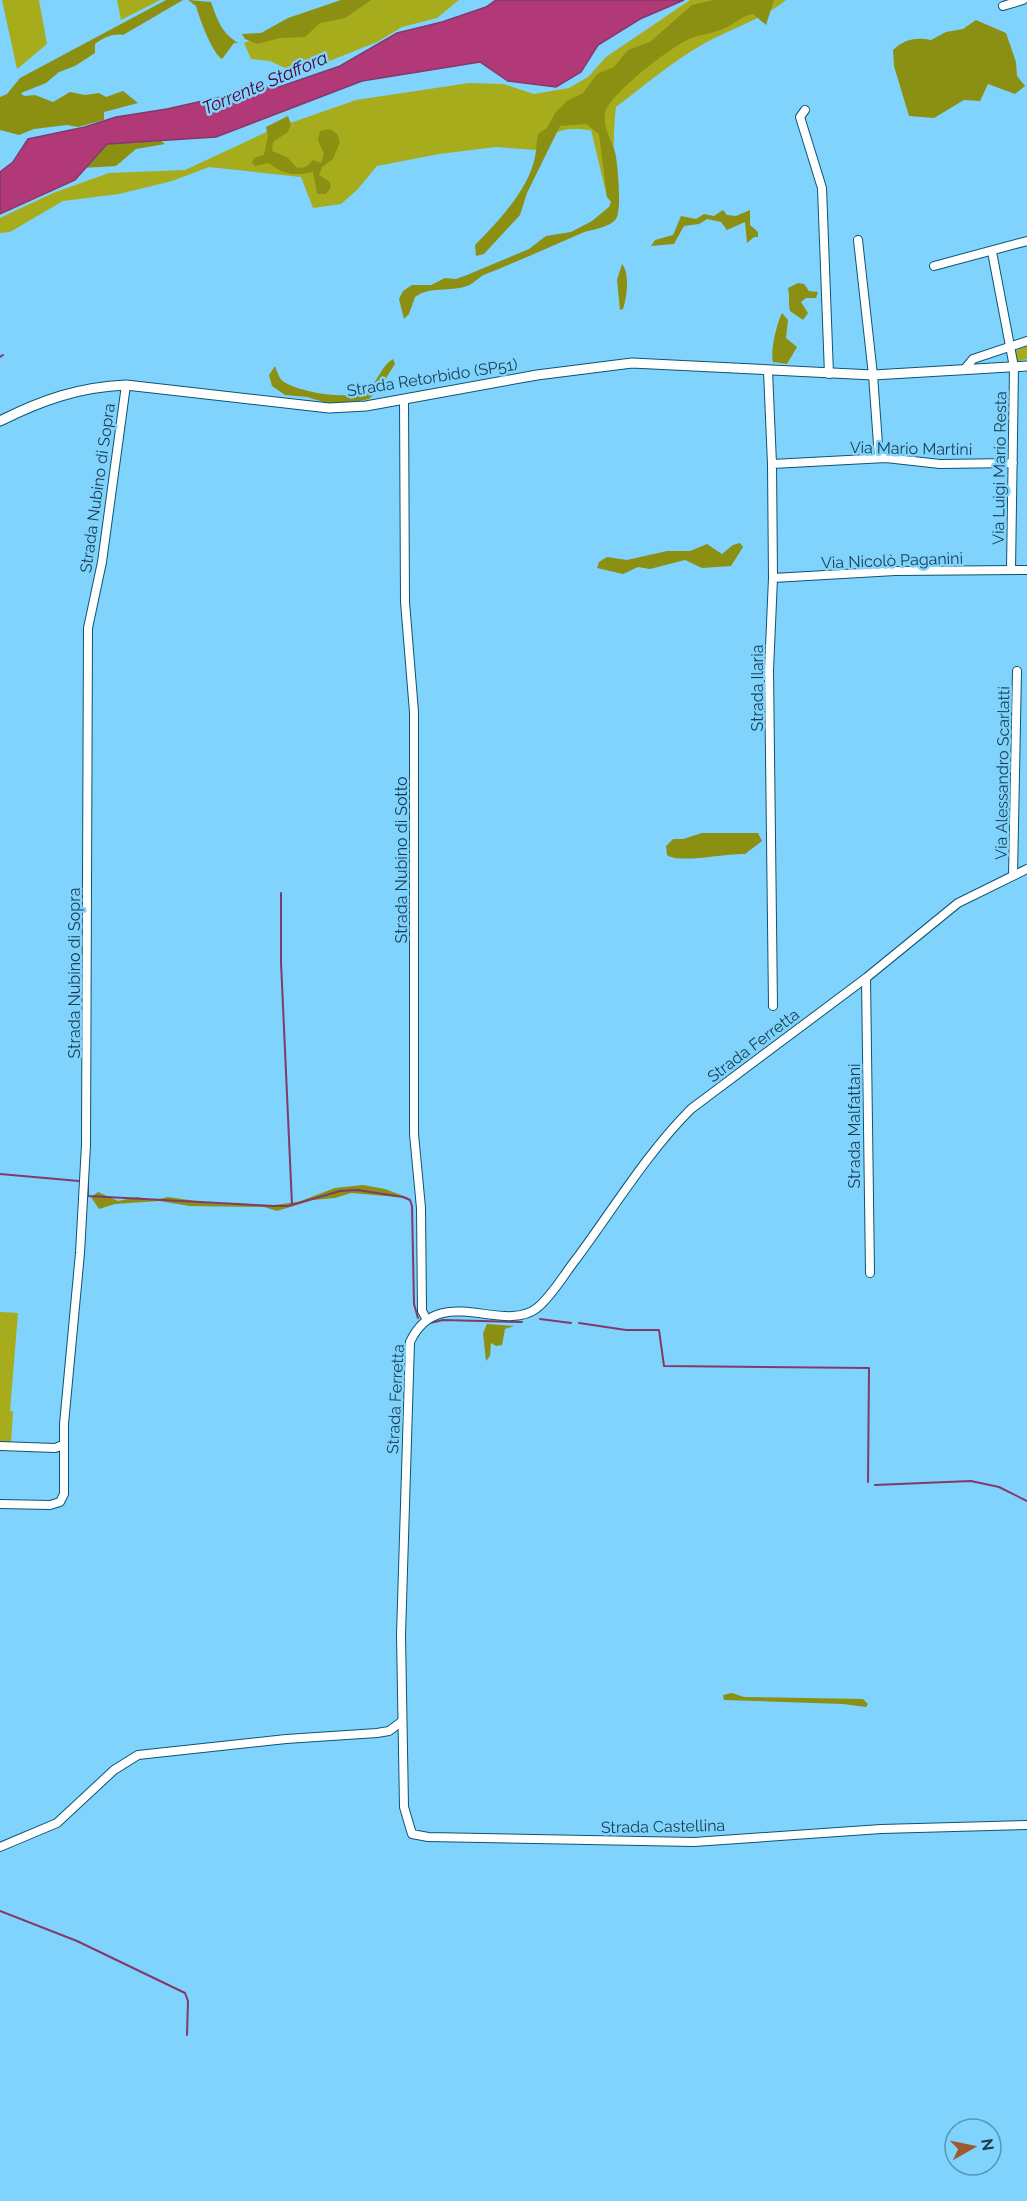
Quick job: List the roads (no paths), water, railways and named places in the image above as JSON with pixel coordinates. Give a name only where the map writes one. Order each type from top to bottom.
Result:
[{"type":"street","points":[[1003,6],[1023,0]]},
{"type":"street","points":[[805,110],[800,117],[822,188],[829,374]]},
{"type":"street","points":[[858,240],[873,375],[879,458]]},
{"type":"street","points":[[934,266],[1027,241]]},
{"type":"street","name":"Via Luigi Mario Resta","points":[[992,252],[1014,367],[1011,570]]},
{"type":"street","points":[[964,370],[973,359],[1027,341]]},
{"type":"street","name":"Strada Retorbido (SP51)","points":[[0,421],[52,397],[80,389],[126,386],[329,408],[366,406],[537,375],[632,363],[873,375],[1027,366]]},
{"type":"street","name":"Strada Ilaria","points":[[768,371],[773,578],[769,670],[773,1006]]},
{"type":"street","name":"Strada Nubino di Sopra","points":[[0,1504],[50,1505],[60,1502],[64,1494],[63,1445],[85,1187],[88,628],[102,562],[126,386]]},
{"type":"street","name":"Strada Nubino di Sotto","points":[[404,400],[405,602],[414,712],[414,1134],[421,1208],[422,1311],[426,1318]]},
{"type":"street","name":"Via Mario Martini","points":[[772,464],[879,458],[940,464],[1013,463]]},
{"type":"street","name":"Via Nicolò Paganini","points":[[773,578],[895,571],[1027,570]]},
{"type":"street","name":"Via Alessandro Scarlatti","points":[[1013,876],[1017,672]]},
{"type":"street","name":"Strada Ferretta","points":[[401,1722],[402,1572],[410,1342],[417,1328],[426,1318],[445,1312],[520,1315],[535,1309],[592,1238],[670,1130],[691,1109],[866,978],[958,903],[1027,869]]},
{"type":"street","name":"Strada Malfattani","points":[[866,978],[870,1273]]},
{"type":"street","points":[[0,1446],[55,1448],[63,1445]]},
{"type":"street","points":[[389,1731],[401,1722]]},
{"type":"street","name":"Strada Castellina","points":[[401,1722],[407,1823],[412,1834],[428,1837],[694,1842],[881,1829],[1027,1825]]},
{"type":"street","points":[[0,1847],[57,1823],[114,1770],[138,1755],[389,1731],[397,1734],[403,1743]]},
{"type":"waterway","points":[[281,893],[281,962],[292,1205]]},
{"type":"waterway","points":[[0,1174],[79,1181]]},
{"type":"waterway","points":[[88,1181],[88,1196],[274,1206],[288,1206],[340,1191],[357,1190],[403,1197],[410,1200],[412,1206],[414,1304],[418,1318]]},
{"type":"waterway","points":[[540,1319],[571,1323]]},
{"type":"waterway","points":[[430,1323],[443,1320],[522,1322]]},
{"type":"waterway","points":[[579,1323],[626,1330],[659,1330],[664,1366],[869,1368],[868,1482]]},
{"type":"waterway","points":[[875,1485],[971,1481],[999,1487],[1027,1501]]},
{"type":"waterway","points":[[0,1911],[77,1941],[185,1993],[188,2001],[187,2035]]},
{"type":"water label","name":"Torrente Staffora","points":[[265,83]]}]
